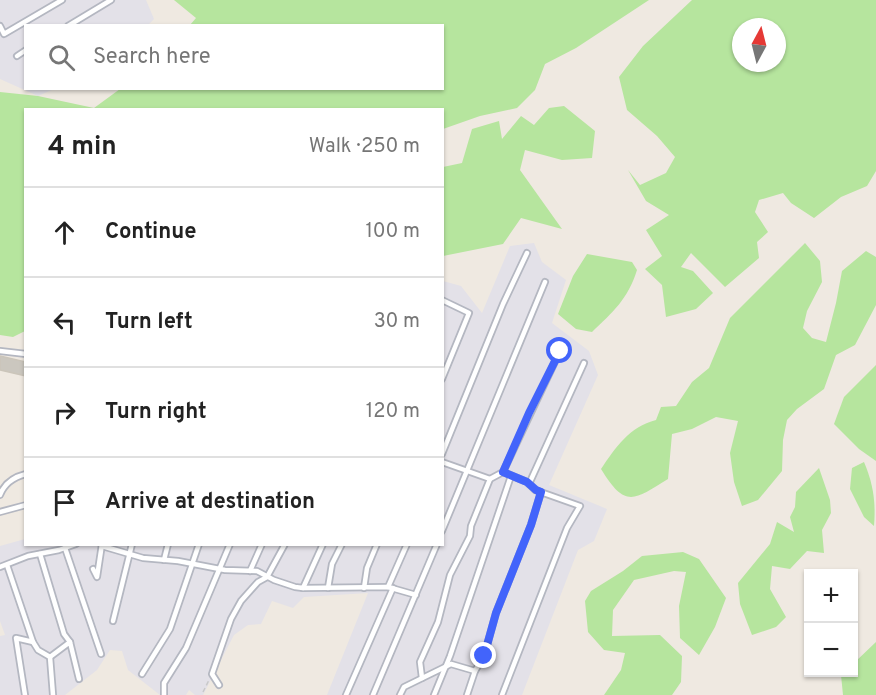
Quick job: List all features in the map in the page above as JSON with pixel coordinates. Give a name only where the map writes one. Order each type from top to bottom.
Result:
[{"type":"lane","points":[[0,26],[4,34],[62,0]]},
{"type":"lane","points":[[71,24],[111,0]]},
{"type":"lane","points":[[16,56],[24,51]]},
{"type":"lane","points":[[444,449],[526,253]]},
{"type":"lane","points":[[444,526],[545,282]]},
{"type":"lane","points":[[444,301],[469,313],[444,374]]},
{"type":"lane","points":[[0,351],[24,354]]},
{"type":"lane","points":[[422,678],[420,662],[438,622],[450,575],[470,536],[471,526],[490,479],[503,472],[560,351]]},
{"type":"lane","points":[[529,484],[584,363]]},
{"type":"lane","points":[[444,463],[490,479]]},
{"type":"lane","points":[[502,695],[567,528],[580,506],[536,490],[529,484],[503,472]]},
{"type":"lane","points":[[0,495],[14,477],[24,474]]},
{"type":"lane","points":[[434,695],[446,667],[511,476]]},
{"type":"lane","points":[[467,695],[475,671],[484,656],[496,613],[531,525],[541,492]]},
{"type":"lane","points":[[0,512],[24,506]]},
{"type":"lane","points":[[0,567],[28,556],[70,546]]},
{"type":"lane","points":[[93,569],[96,577],[102,546]]},
{"type":"lane","points":[[105,546],[143,558],[220,569],[257,571],[295,588],[391,588],[416,594]]},
{"type":"lane","points":[[113,621],[132,546]]},
{"type":"lane","points":[[164,560],[168,546]]},
{"type":"lane","points":[[142,674],[170,629],[198,546]]},
{"type":"lane","points":[[164,695],[164,683],[186,648],[229,546]]},
{"type":"lane","points":[[250,571],[261,546]]},
{"type":"lane","points":[[219,685],[212,674],[231,619],[241,601],[258,582],[267,577],[284,546]]},
{"type":"lane","points":[[303,588],[322,546]]},
{"type":"lane","points":[[328,588],[332,564],[341,546]]},
{"type":"lane","points":[[364,588],[367,568],[376,546]]},
{"type":"lane","points":[[346,695],[406,546]]},
{"type":"lane","points":[[373,695],[436,546]]},
{"type":"lane","points":[[65,548],[101,654]]},
{"type":"lane","points":[[40,554],[79,679]]},
{"type":"lane","points":[[7,565],[33,642],[38,650],[50,657]]},
{"type":"lane","points":[[25,695],[16,638],[33,642]]},
{"type":"lane","points":[[50,657],[69,642]]},
{"type":"lane","points":[[50,657],[52,695]]},
{"type":"lane","points":[[400,695],[404,687],[451,664],[475,671]]},
{"type":"path","points":[[203,692],[212,674]]},
{"type":"shaded area","points":[[0,0],[146,0],[154,19],[149,24],[24,24],[24,90],[0,79]]},
{"type":"shaded area","points":[[25,90],[52,90],[38,96]]},
{"type":"shaded area","points":[[534,243],[542,262],[566,280],[552,323],[589,351],[598,375],[549,485],[607,509],[594,541],[578,550],[522,695],[327,695],[368,593],[304,597],[293,608],[272,601],[261,624],[248,625],[234,635],[203,695],[195,695],[189,690],[186,695],[160,695],[128,670],[122,651],[110,650],[97,670],[65,695],[0,695],[0,636],[5,635],[0,621],[0,546],[24,539],[24,546],[444,546],[444,281],[461,286],[482,313],[510,246]]},
{"type":"green space","points":[[174,0],[649,0],[576,48],[545,64],[535,90],[517,108],[480,116],[444,129],[444,108],[94,108],[119,90],[444,90],[444,24],[191,24],[196,18]]},
{"type":"green space","points":[[692,0],[876,0],[876,171],[867,186],[841,197],[814,218],[791,203],[783,193],[759,200],[755,212],[768,232],[757,242],[759,258],[725,287],[691,253],[681,267],[693,271],[713,293],[696,309],[666,317],[662,285],[645,269],[662,256],[646,230],[669,215],[646,201],[628,170],[640,185],[666,173],[675,157],[657,136],[627,110],[619,77],[643,46]]},
{"type":"green space","points":[[0,92],[38,96],[94,108],[24,108],[24,332],[13,337],[0,335]]},
{"type":"green space","points":[[564,106],[595,131],[592,158],[562,160],[525,150],[520,170],[562,229],[521,218],[503,244],[444,256],[444,167],[462,163],[472,129],[499,121],[502,139],[521,116],[534,125],[549,108]]},
{"type":"green space","points":[[805,243],[820,261],[822,282],[807,311],[803,328],[812,338],[826,342],[842,271],[866,251],[876,257],[876,305],[855,345],[836,355],[824,389],[797,409],[787,420],[783,440],[782,471],[758,500],[742,506],[734,482],[730,453],[738,421],[716,417],[692,429],[672,434],[668,479],[638,496],[630,497],[617,490],[601,469],[612,453],[631,433],[646,423],[656,420],[661,407],[676,406],[692,382],[709,368],[730,318]]},
{"type":"green space","points":[[587,254],[632,262],[637,270],[624,297],[592,332],[576,329],[558,314],[573,276]]},
{"type":"green space","points":[[876,365],[876,461],[859,449],[834,424],[844,397]]},
{"type":"green space","points":[[864,462],[873,493],[874,526],[864,517],[850,489],[852,468]]},
{"type":"green space","points":[[819,468],[830,500],[831,513],[822,530],[824,553],[807,551],[790,569],[772,566],[770,589],[786,617],[776,627],[752,635],[740,604],[738,583],[770,544],[777,522],[794,532],[790,517],[795,507],[796,492]]},
{"type":"green space","points":[[683,552],[699,559],[726,598],[715,627],[699,655],[680,638],[679,606],[686,572],[674,571],[634,580],[613,610],[612,636],[660,635],[682,656],[681,682],[672,695],[604,695],[621,670],[625,653],[604,650],[588,632],[585,601],[591,591],[642,556]]},
{"type":"green space","points":[[876,642],[876,695],[843,695],[841,677],[858,677],[858,659]]},
{"type":"building","points":[[0,356],[24,362],[24,376],[0,370]]},
{"type":"route","points":[[484,656],[496,613],[531,525],[541,492],[527,482],[503,472],[560,351]]}]
